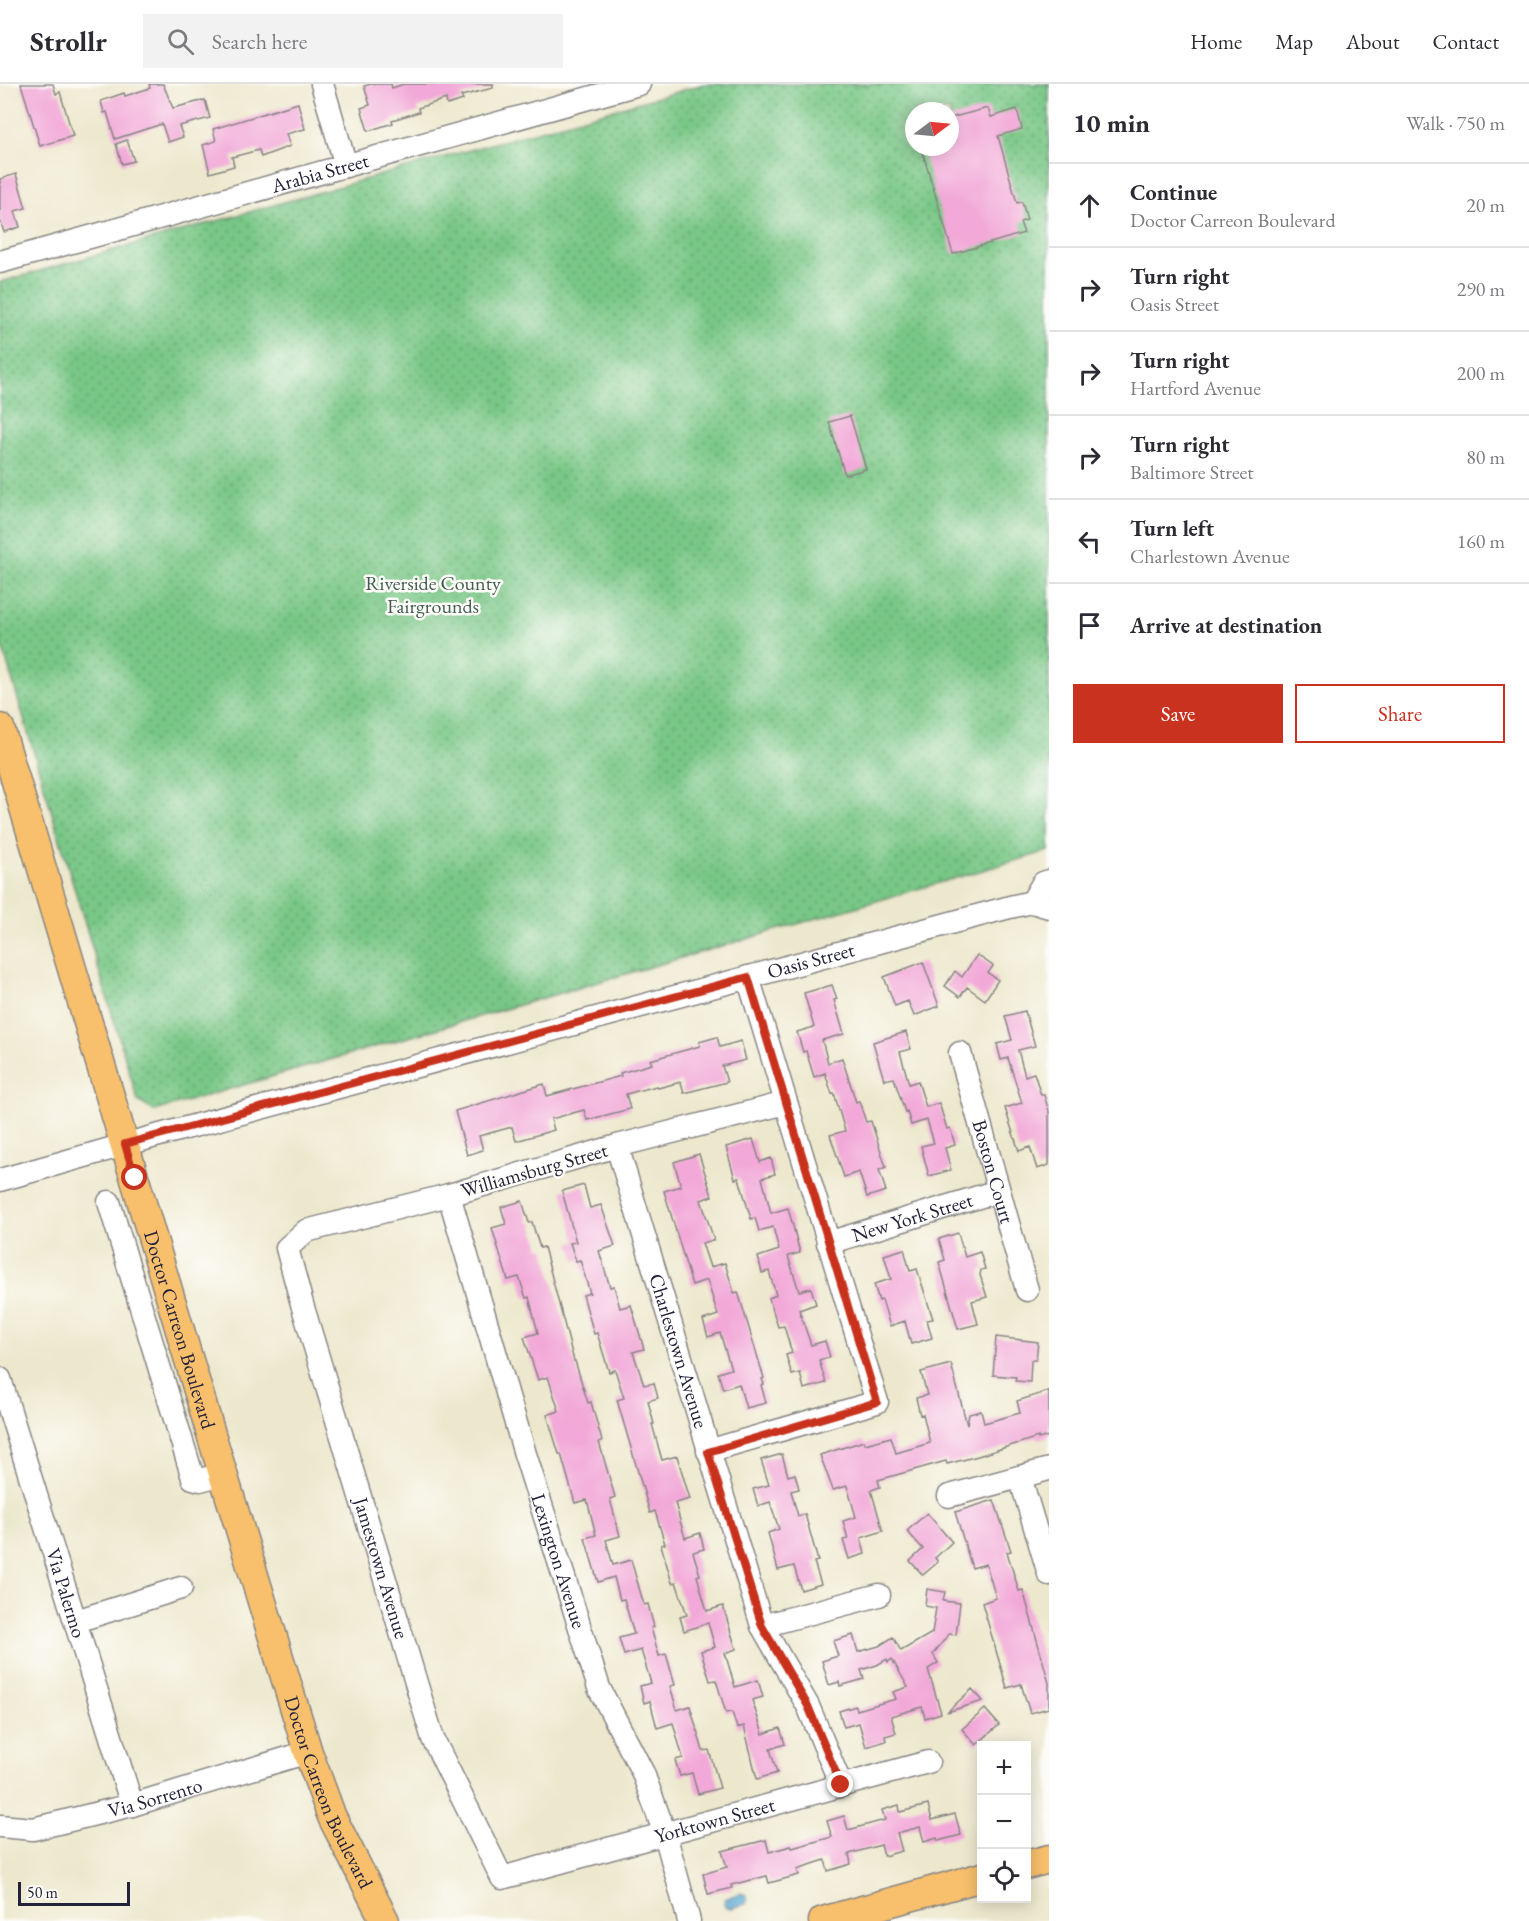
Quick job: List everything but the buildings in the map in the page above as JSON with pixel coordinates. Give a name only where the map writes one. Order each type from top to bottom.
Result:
[{"type":"main road","name":"Doctor Carreon Boulevard","points":[[0,728],[308,1752],[332,1817],[386,1921]]},
{"type":"main road","points":[[1031,1864],[1049,1859]]},
{"type":"main road","points":[[823,1921],[977,1878]]},
{"type":"street","points":[[322,84],[346,166]]},
{"type":"street","name":"Arabia Street","points":[[0,262],[639,84]]},
{"type":"street","name":"Oasis Street","points":[[0,1180],[125,1144],[748,977],[1040,904],[1043,883],[1049,881]]},
{"type":"street","points":[[708,1452],[877,1402],[748,977]]},
{"type":"street","name":"Boston Court","points":[[960,1053],[1028,1290]]},
{"type":"street","name":"Williamsburg Street","points":[[287,1248],[306,1231],[449,1195],[617,1146],[786,1103]]},
{"type":"street","name":"Charlestown Avenue","points":[[617,1146],[762,1626],[808,1706],[841,1785]]},
{"type":"street","name":"New York Street","points":[[828,1243],[998,1191]]},
{"type":"street","name":"Lexington Avenue","points":[[449,1195],[525,1454],[599,1688],[643,1773],[665,1834],[689,1921]]},
{"type":"street","points":[[109,1202],[193,1478],[200,1480],[223,1474]]},
{"type":"street","name":"Jamestown Avenue","points":[[287,1248],[315,1350],[432,1739],[502,1878]]},
{"type":"street","name":"Via Palermo","points":[[0,1379],[132,1805]]},
{"type":"street","points":[[950,1496],[1049,1469]]},
{"type":"street","points":[[1020,1477],[1049,1574]]},
{"type":"street","points":[[76,1621],[181,1588]]},
{"type":"street","points":[[762,1626],[879,1595]]},
{"type":"street","name":"Via Sorrento","points":[[0,1827],[33,1829],[132,1805],[308,1752]]},
{"type":"street","name":"Yorktown Street","points":[[502,1878],[928,1762]]},
{"type":"green space","name":"Riverside County Fairgrounds","points":[[704,84],[1049,84],[1049,851],[154,1111],[138,1101],[0,639],[0,282]]},
{"type":"water","points":[[740,1893],[748,1898],[746,1904],[732,1908],[726,1907],[725,1899]]},
{"type":"route","points":[[135,1178],[125,1144],[748,977],[877,1402],[708,1452],[762,1626],[808,1706],[841,1785]]}]
